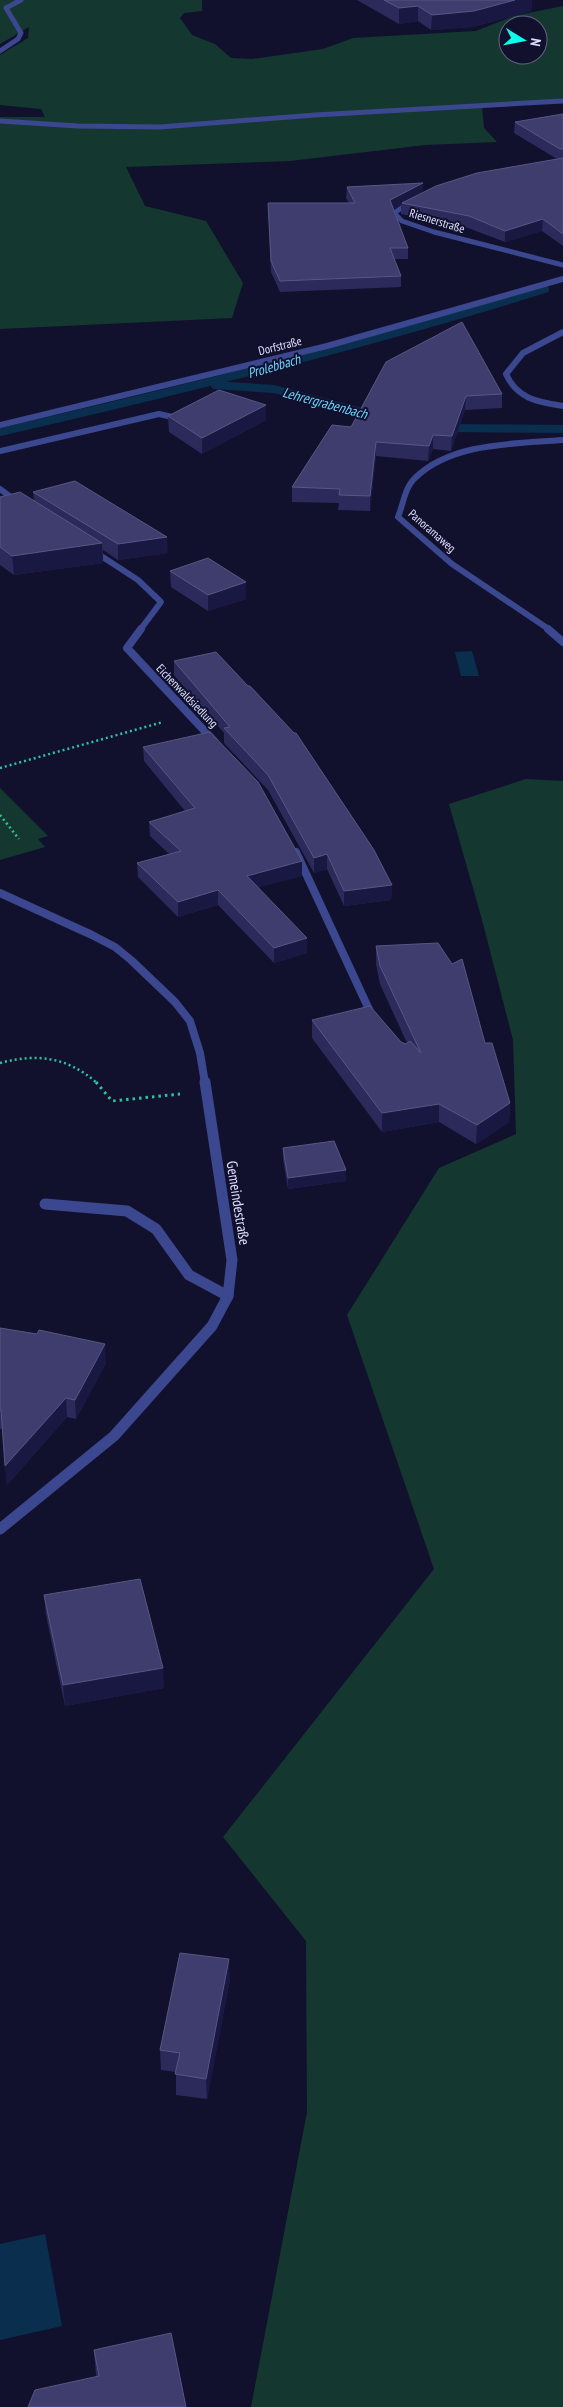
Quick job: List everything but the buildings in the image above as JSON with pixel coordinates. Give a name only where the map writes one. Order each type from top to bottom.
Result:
[{"type":"street","points":[[0,51],[18,39],[21,33],[6,8],[21,0]]},
{"type":"street","points":[[0,121],[78,126],[160,127],[315,114],[563,101]]},
{"type":"street","name":"Riesnerstraße","points":[[418,198],[394,213],[402,221],[434,232],[563,265]]},
{"type":"street","name":"Dorfstraße","points":[[0,425],[327,346],[563,279]]},
{"type":"street","points":[[563,332],[527,350],[511,362],[506,374],[510,387],[523,396],[563,406]]},
{"type":"street","points":[[0,451],[159,414],[181,419]]},
{"type":"street","name":"Panoramaweg","points":[[563,440],[468,452],[440,462],[414,478],[398,517],[452,564],[539,621],[563,642]]},
{"type":"street","points":[[0,489],[28,510]]},
{"type":"street","name":"Eichenwaldsiedlung","points":[[85,546],[154,592],[161,602],[156,614],[133,637],[127,648],[188,715],[221,747]]},
{"type":"street","points":[[290,841],[308,874],[373,1019],[380,1026]]},
{"type":"street","name":"Gemeindestraße","points":[[0,892],[115,947],[168,996],[190,1022],[200,1053],[232,1260],[228,1296],[212,1326],[114,1436],[0,1529]]},
{"type":"street","points":[[45,1204],[127,1211],[156,1229],[189,1275],[228,1296]]},
{"type":"path","points":[[0,768],[188,715]]},
{"type":"path","points":[[0,816],[19,839]]},
{"type":"path","points":[[0,1064],[27,1057],[57,1060],[76,1069],[105,1091],[112,1101],[206,1092]]},
{"type":"green space","points":[[0,0],[202,0],[202,11],[184,13],[180,18],[192,35],[215,44],[231,58],[252,59],[323,49],[353,38],[476,31],[498,22],[498,65],[548,65],[548,15],[519,15],[563,6],[563,100],[482,106],[484,128],[497,142],[425,145],[290,161],[126,167],[145,206],[206,221],[243,283],[232,318],[0,329],[0,117],[45,117],[41,109],[0,105],[0,55],[28,38],[29,27],[0,44]]},
{"type":"green space","points":[[526,779],[563,781],[563,2407],[251,2407],[307,2112],[306,1941],[223,1837],[434,1569],[347,1315],[439,1168],[516,1134],[513,1040],[481,916],[449,804]]},
{"type":"green space","points":[[0,788],[48,836],[38,839],[45,847],[0,860]]},
{"type":"water","points":[[472,651],[479,676],[461,676],[455,652]]},
{"type":"water","points":[[45,2234],[62,2326],[0,2340],[0,2244]]},
{"type":"waterway","name":"Prolebbach","points":[[0,432],[274,366],[410,329],[545,289]]},
{"type":"waterway","name":"Lehrergrabenbach","points":[[215,385],[274,389],[373,415]]},
{"type":"waterway","name":"Lehrergrabenbach","points":[[445,428],[563,429]]}]
